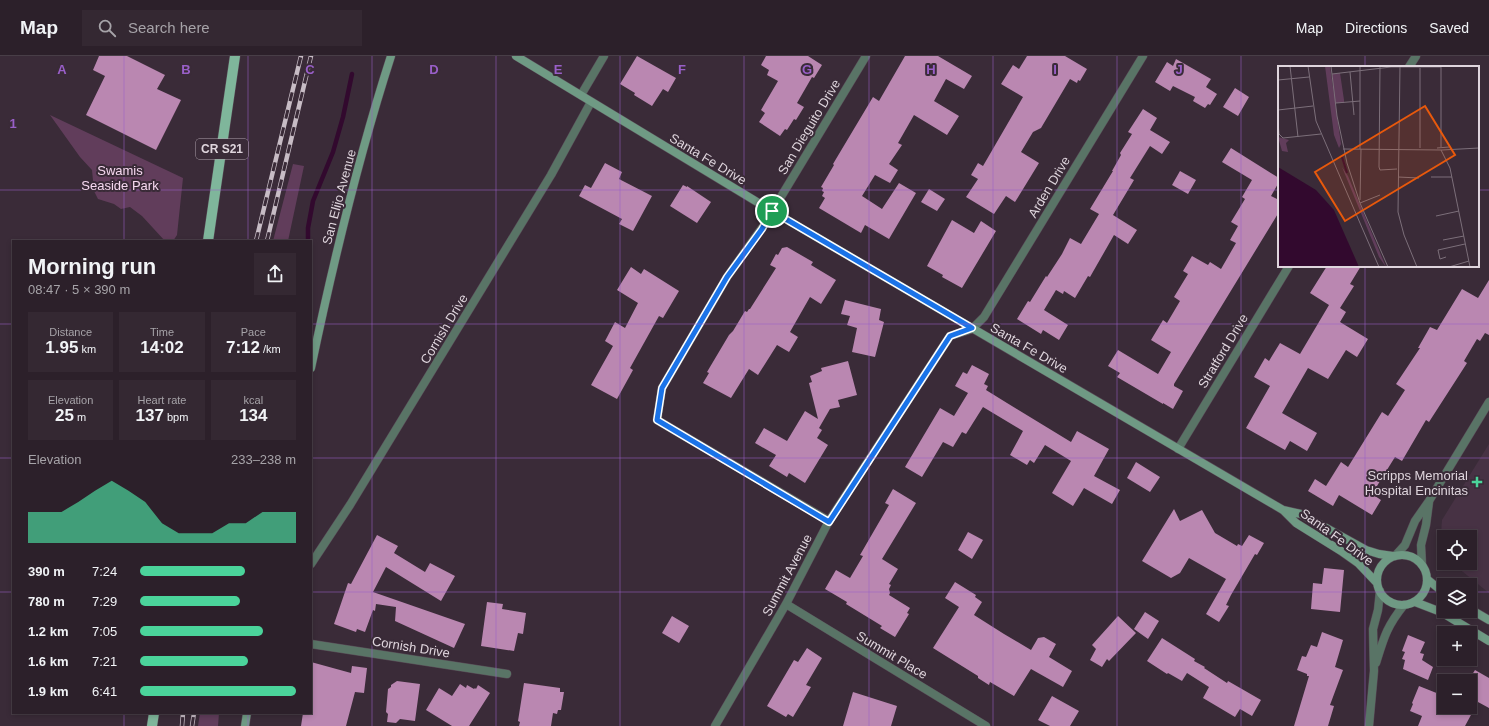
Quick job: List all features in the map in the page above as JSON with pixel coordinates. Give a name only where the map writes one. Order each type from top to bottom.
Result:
[{"type":"main road","name":"CR S21","points":[[208,240],[235,56]]},
{"type":"main road","name":"San Elijo Avenue","points":[[312,363],[328,285],[362,155],[391,56]]},
{"type":"main road","name":"Santa Fe Drive","points":[[516,56],[772,211],[1283,510],[1296,523],[1358,563],[1377,583]]},
{"type":"main road","name":"Santa Fe Drive","points":[[1283,510],[1301,514],[1366,550],[1394,556]]},
{"type":"main road","points":[[1427,579],[1424,592],[1415,602],[1404,605],[1392,604],[1387,600],[1380,592],[1377,583],[1379,570],[1382,564],[1394,556],[1405,555],[1415,558],[1422,565],[1427,579],[1437,587]]},
{"type":"main road","points":[[1415,602],[1441,612],[1489,640]]},
{"type":"main road","points":[[1477,613],[1489,620]]},
{"type":"main road","points":[[152,726],[154,714]]},
{"type":"main road","points":[[245,726],[247,714]]},
{"type":"street","points":[[581,95],[604,56]]},
{"type":"street","name":"San Dieguito Drive","points":[[829,522],[657,420],[662,388],[727,277],[762,229],[866,56]]},
{"type":"street","name":"Arden Drive","points":[[972,328],[986,313],[1143,56]]},
{"type":"street","points":[[1411,66],[1416,56]]},
{"type":"street","name":"Cornish Drive","points":[[312,563],[350,506],[551,175],[591,102]]},
{"type":"street","name":"Stratford Drive","points":[[1178,449],[1288,267]]},
{"type":"street","name":"Summit Avenue","points":[[715,726],[786,604],[829,522],[950,336],[972,328]]},
{"type":"street","points":[[1394,556],[1405,545],[1415,521],[1429,501],[1489,402]]},
{"type":"street","points":[[1422,565],[1421,545],[1426,525],[1429,501]]},
{"type":"street","points":[[1369,726],[1374,671],[1373,629],[1378,610],[1380,592]]},
{"type":"street","name":"Summit Place","points":[[786,604],[986,726]]},
{"type":"street","points":[[1374,671],[1385,633],[1393,619],[1404,605]]},
{"type":"street","name":"Cornish Drive","points":[[312,644],[507,674]]},
{"type":"shaded area","name":"Scripps Memorial Hospital Encinitas","points":[[1489,444],[1489,593],[1477,583],[1477,578],[1470,578],[1461,570],[1477,570],[1477,530],[1441,530],[1442,520]]},
{"type":"green space","name":"Swamis Seaside Park","points":[[50,115],[183,178],[177,235],[174,240],[164,240],[142,216],[130,207],[121,209],[114,204],[98,199],[94,191],[92,170],[80,157]]},
{"type":"green space","points":[[293,164],[304,166],[288,240],[273,240]]},
{"type":"green space","points":[[200,714],[219,714],[218,726],[198,726]]},
{"type":"building","points":[[99,56],[127,56],[165,75],[157,89],[181,100],[156,150],[86,115],[105,76],[93,70]]},
{"type":"building","points":[[637,56],[676,78],[668,92],[663,89],[652,106],[620,84]]},
{"type":"building","points":[[766,56],[808,56],[822,65],[814,78],[812,77],[797,103],[804,107],[796,120],[794,119],[787,130],[785,129],[780,136],[759,122],[765,113],[761,110],[778,81],[767,75],[769,70],[761,65]]},
{"type":"building","points":[[905,56],[938,56],[972,76],[964,89],[946,79],[934,101],[959,116],[947,135],[914,115],[898,143],[902,145],[889,164],[898,170],[890,183],[875,175],[862,196],[882,209],[899,183],[916,193],[889,239],[865,225],[861,233],[819,208],[825,198],[822,196],[824,192],[822,191],[823,188],[821,187],[834,165],[833,164],[873,97],[879,101]]},
{"type":"building","points":[[1027,56],[1065,56],[1087,69],[1080,81],[1078,80],[1077,83],[1070,79],[1041,128],[1033,132],[1021,152],[1039,163],[1015,202],[1006,196],[994,214],[966,197],[978,179],[971,175],[978,163],[983,166],[1023,97],[1001,84],[1013,65],[1019,69]]},
{"type":"building","points":[[1176,59],[1211,79],[1206,87],[1217,94],[1210,105],[1208,104],[1205,108],[1193,101],[1195,97],[1173,86],[1170,91],[1155,82],[1167,62],[1173,66]]},
{"type":"building","points":[[1235,88],[1249,97],[1238,116],[1223,107]]},
{"type":"building","points":[[1143,109],[1157,118],[1150,130],[1170,142],[1162,154],[1150,146],[1130,178],[1134,180],[1113,215],[1137,230],[1128,244],[1114,235],[1090,277],[1088,276],[1075,298],[1064,291],[1063,294],[1056,290],[1044,310],[1068,325],[1059,340],[1043,330],[1041,334],[1017,319],[1028,301],[1030,302],[1046,276],[1047,277],[1062,254],[1070,238],[1081,244],[1099,214],[1090,209],[1113,171],[1121,155],[1120,153],[1132,134],[1128,132]]},
{"type":"building","points":[[1231,148],[1278,177],[1278,184],[1271,196],[1278,200],[1278,214],[1174,384],[1174,386],[1183,391],[1173,409],[1117,377],[1120,373],[1108,366],[1118,350],[1158,374],[1171,352],[1151,340],[1163,320],[1167,323],[1180,301],[1174,297],[1188,274],[1183,271],[1192,256],[1208,265],[1210,262],[1221,269],[1236,243],[1230,240],[1238,226],[1231,222],[1245,199],[1242,197],[1252,180],[1222,162]]},
{"type":"building","points":[[605,163],[622,172],[619,179],[652,196],[633,231],[619,224],[622,219],[579,196],[585,185],[591,188]]},
{"type":"building","points":[[1180,171],[1196,180],[1188,194],[1172,185]]},
{"type":"building","points":[[683,185],[687,186],[711,202],[697,223],[670,206]]},
{"type":"building","points":[[929,189],[945,199],[937,211],[921,202]]},
{"type":"building","points":[[952,220],[974,233],[981,221],[996,231],[962,288],[942,277],[943,275],[927,266]]},
{"type":"building","points":[[787,247],[813,262],[811,265],[836,280],[821,304],[810,297],[790,332],[798,337],[789,352],[777,345],[758,375],[749,369],[731,398],[703,383],[709,373],[707,372],[729,335],[745,311],[747,312],[750,309],[776,268],[770,265],[776,254],[778,255],[782,248]]},
{"type":"building","points":[[631,267],[641,274],[644,269],[679,291],[663,318],[659,316],[630,368],[633,370],[617,399],[591,385],[613,346],[605,341],[615,322],[625,328],[638,303],[617,290]]},
{"type":"building","points":[[1326,267],[1360,267],[1350,284],[1354,286],[1340,308],[1346,312],[1340,322],[1368,339],[1357,357],[1346,350],[1328,379],[1308,368],[1282,413],[1317,433],[1307,451],[1290,441],[1285,450],[1246,428],[1270,386],[1254,377],[1265,358],[1269,361],[1280,343],[1300,354],[1329,305],[1310,293]]},
{"type":"building","points":[[1489,280],[1489,335],[1485,333],[1480,341],[1477,339],[1464,361],[1467,363],[1429,422],[1426,420],[1402,461],[1395,457],[1372,494],[1381,500],[1372,515],[1339,495],[1333,506],[1308,491],[1315,479],[1326,486],[1341,462],[1348,467],[1382,412],[1388,416],[1405,390],[1396,384],[1420,348],[1418,348],[1430,327],[1437,330],[1462,289],[1478,298]]},
{"type":"building","points":[[845,300],[881,309],[879,320],[884,322],[875,357],[852,352],[857,328],[847,325],[850,316],[841,314]]},
{"type":"building","points":[[848,361],[857,395],[838,400],[840,407],[830,409],[819,428],[822,430],[817,438],[828,445],[805,483],[789,473],[787,477],[769,466],[776,455],[755,443],[764,428],[787,441],[805,411],[818,419],[809,383],[812,382],[810,376],[822,371],[821,368]]},
{"type":"building","points":[[972,365],[989,374],[984,384],[988,386],[986,390],[1007,403],[1071,442],[1077,431],[1109,449],[1094,476],[1120,490],[1112,504],[1084,488],[1073,506],[1052,493],[1071,461],[1045,445],[1034,463],[1030,460],[1027,465],[1010,455],[1023,431],[983,407],[966,434],[962,432],[953,447],[943,442],[922,477],[905,467],[940,408],[954,416],[968,393],[955,386],[963,372],[967,374]]},
{"type":"building","points":[[1136,462],[1160,477],[1150,492],[1127,478]]},
{"type":"building","points":[[893,489],[916,503],[882,559],[898,569],[889,584],[891,585],[889,595],[910,608],[907,613],[909,614],[895,637],[880,628],[882,626],[846,604],[847,602],[825,589],[836,570],[850,578],[863,556],[860,555],[889,505],[885,503]]},
{"type":"building","points":[[1174,509],[1180,521],[1202,510],[1215,533],[1237,546],[1238,544],[1242,546],[1249,535],[1264,543],[1257,555],[1255,554],[1231,595],[1226,605],[1229,606],[1219,622],[1206,614],[1226,579],[1189,558],[1180,573],[1171,578],[1142,561]]},
{"type":"building","points":[[968,532],[983,540],[972,559],[958,550]]},
{"type":"building","points":[[377,535],[398,546],[394,553],[425,572],[430,563],[455,576],[441,601],[386,567],[373,592],[465,624],[454,648],[395,621],[396,607],[376,604],[375,611],[373,610],[365,632],[357,629],[356,632],[334,624],[348,583],[351,584]]},
{"type":"building","points":[[1324,568],[1344,570],[1340,612],[1311,609],[1313,583],[1322,584]]},
{"type":"building","points":[[955,582],[976,595],[975,597],[982,602],[974,615],[1004,634],[1031,650],[1038,638],[1044,637],[1056,644],[1049,657],[1072,671],[1063,687],[1031,669],[1014,696],[990,682],[989,685],[978,678],[978,676],[933,648],[959,607],[945,598]]},
{"type":"building","points":[[487,602],[503,604],[502,609],[526,613],[523,634],[518,633],[514,651],[481,646]]},
{"type":"building","points":[[1145,612],[1159,621],[1148,639],[1134,629]]},
{"type":"building","points":[[672,616],[689,626],[679,643],[662,633]]},
{"type":"building","points":[[1118,616],[1136,633],[1109,661],[1107,659],[1102,667],[1090,660],[1096,649],[1092,645]]},
{"type":"building","points":[[1322,632],[1343,640],[1335,667],[1343,670],[1330,705],[1334,706],[1328,726],[1294,726],[1309,676],[1297,670],[1302,656],[1306,657],[1311,645],[1317,647]]},
{"type":"building","points":[[1408,635],[1425,642],[1420,653],[1424,654],[1422,660],[1433,667],[1428,680],[1403,669],[1405,660],[1402,659],[1405,652],[1402,651]]},
{"type":"building","points":[[1162,638],[1195,659],[1194,661],[1227,683],[1228,681],[1261,700],[1252,716],[1240,709],[1235,717],[1203,698],[1209,687],[1187,673],[1182,681],[1168,673],[1167,674],[1147,661]]},
{"type":"building","points":[[807,648],[822,658],[806,685],[811,687],[793,717],[788,714],[786,717],[767,706],[794,660],[798,662]]},
{"type":"building","points":[[312,662],[351,673],[352,666],[367,668],[364,693],[355,692],[346,726],[301,726],[303,714],[312,714]]},
{"type":"building","points":[[1475,670],[1489,678],[1489,708],[1478,702],[1477,704],[1477,674],[1472,674]]},
{"type":"building","points":[[397,681],[420,684],[415,721],[400,719],[396,723],[387,722],[388,714],[386,712],[388,689]]},
{"type":"building","points":[[524,683],[560,688],[560,692],[564,692],[561,710],[558,710],[557,714],[553,713],[551,726],[519,726],[520,722],[518,721]]},
{"type":"building","points":[[460,684],[466,688],[467,685],[474,689],[476,689],[478,685],[490,693],[469,726],[452,726],[426,710],[439,688],[452,696]]},
{"type":"building","points":[[1419,686],[1437,693],[1437,714],[1472,714],[1465,726],[1418,726],[1422,716],[1410,711]]},
{"type":"building","points":[[853,692],[897,706],[891,726],[843,726]]},
{"type":"building","points":[[1052,696],[1079,711],[1070,726],[1050,726],[1038,720]]},
{"type":"waterway","points":[[308,240],[308,228],[313,201],[333,152],[343,117],[352,74]]},
{"type":"railway","points":[[256,240],[301,56]]},
{"type":"railway","points":[[267,240],[311,56]]},
{"type":"railway","points":[[182,726],[183,714]]},
{"type":"railway","points":[[192,726],[194,714]]},
{"type":"place","name":"Scripps Memorial Hospital Encinitas","points":[[1477,482]]},
{"type":"route","points":[[772,211],[972,328],[950,336],[829,522],[657,420],[662,388],[727,277],[762,229],[772,211]]}]
